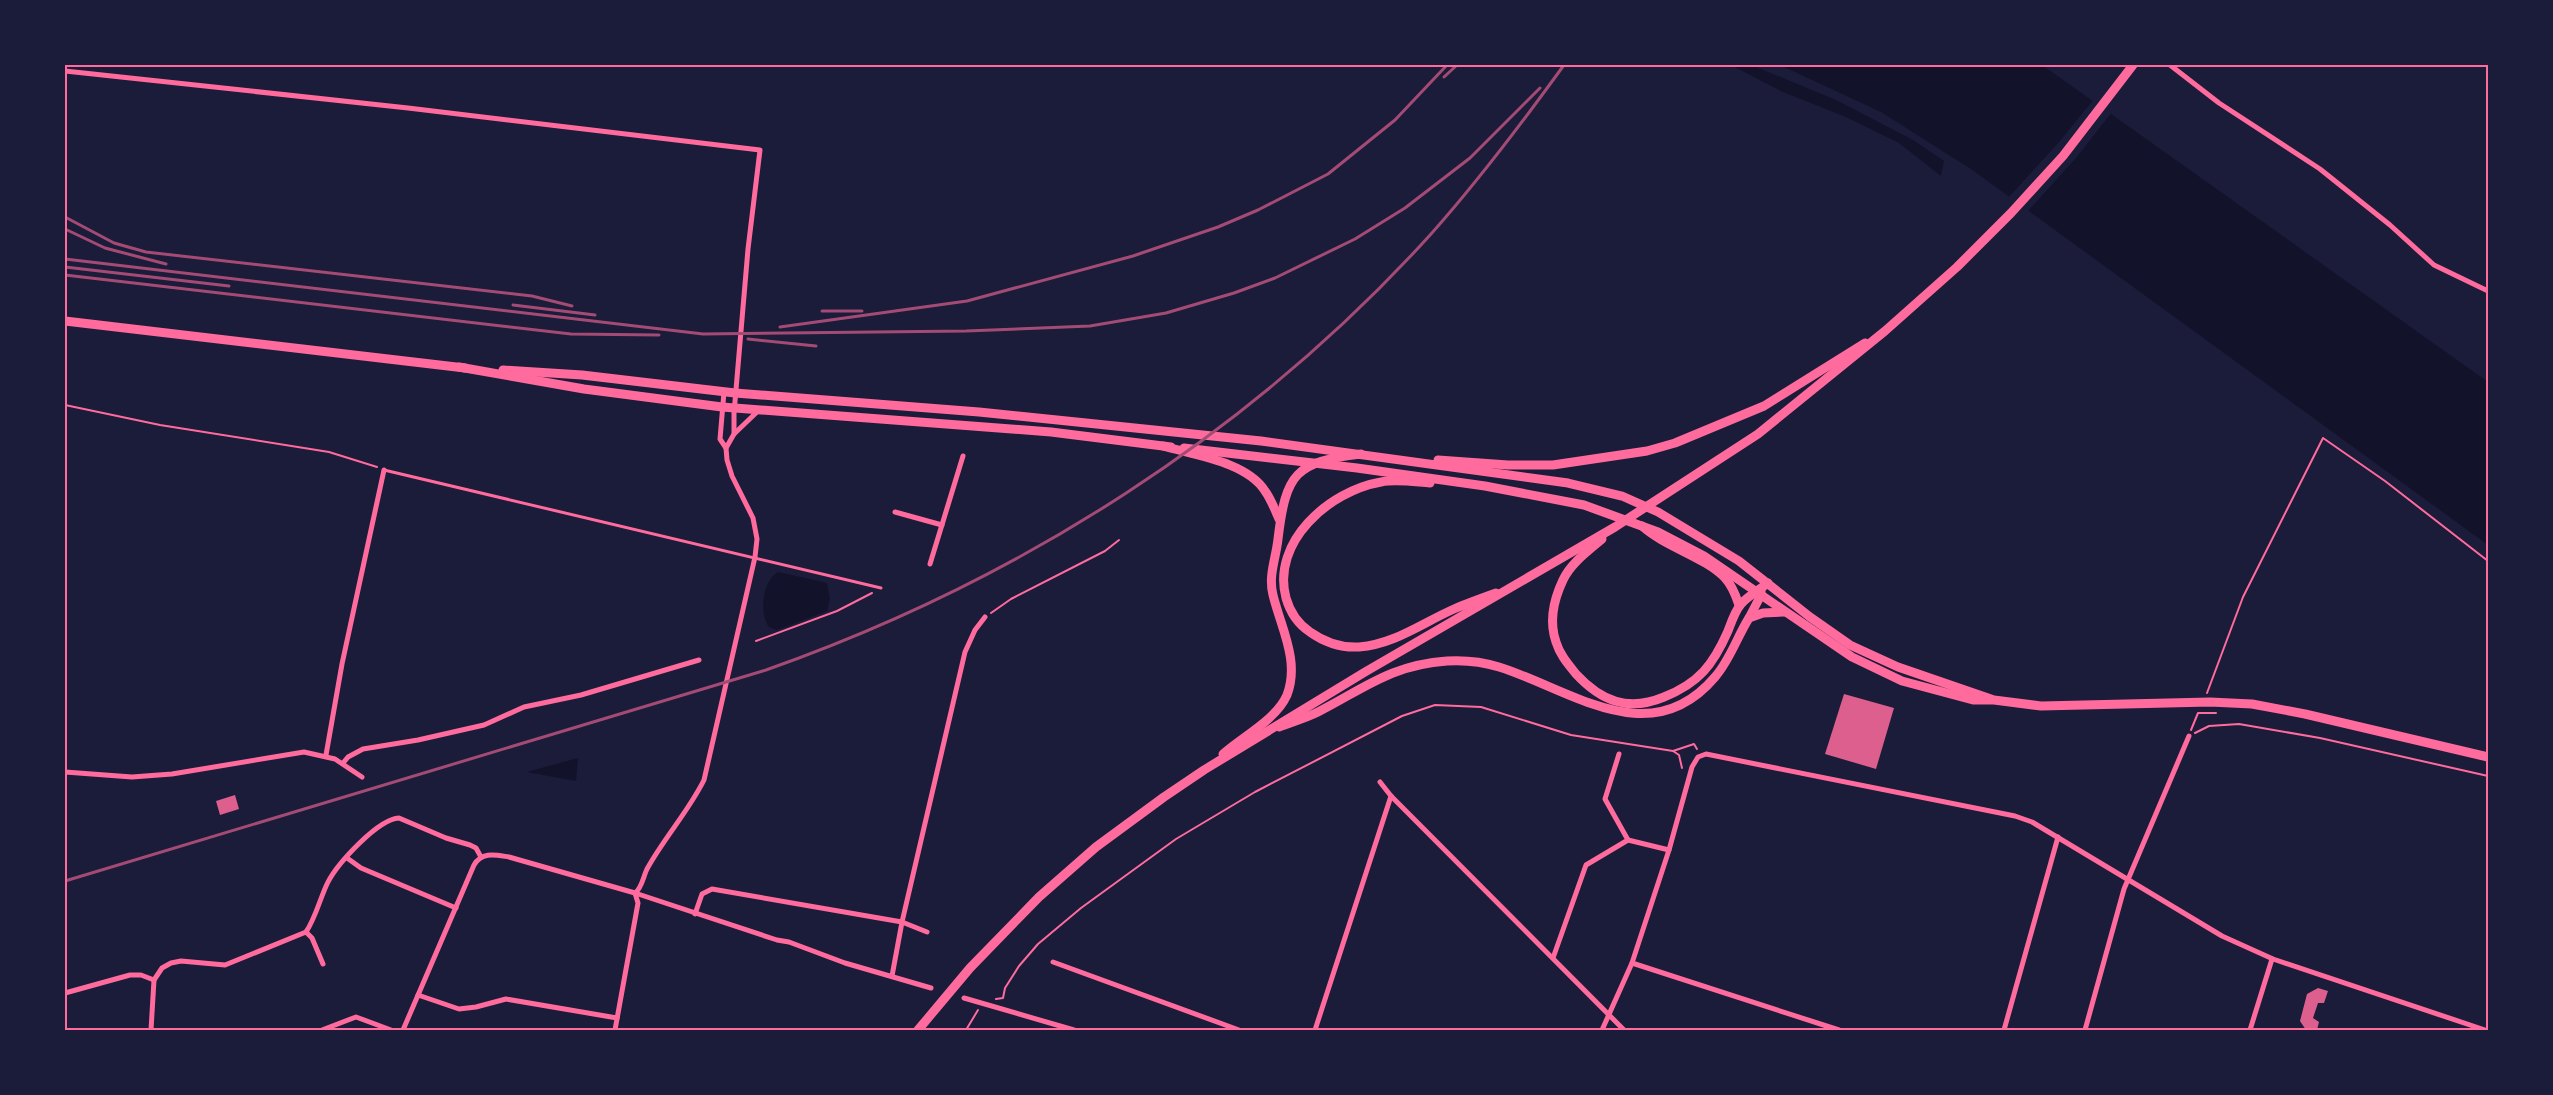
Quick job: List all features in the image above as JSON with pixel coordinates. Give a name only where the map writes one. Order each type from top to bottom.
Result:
[{"type":"main road","points":[[1204,770],[1502,590],[1619,525],[1758,434],[1885,332],[1957,268],[2063,156],[2133,65]]},
{"type":"main road","points":[[65,321],[459,368],[584,390],[722,407],[1051,432],[1312,463],[1485,486],[1574,503],[1642,526],[1704,556],[1761,587],[1850,645],[1898,667],[1977,692],[1994,700]]},
{"type":"main road","points":[[1400,460],[1553,465],[1647,450],[1674,443],[1764,406],[1885,332]]},
{"type":"main road","points":[[459,368],[582,375],[724,392],[979,412],[1261,441],[1568,483],[1622,496],[1658,512],[1739,561],[1784,612],[1852,657],[1902,681],[1973,700],[1994,700],[2042,706],[2210,702],[2252,704],[2305,714],[2488,757]]},
{"type":"main road","points":[[1163,446],[1234,467],[1250,475],[1265,490],[1279,519]]},
{"type":"main road","points":[[918,1030],[970,968],[1039,898],[1096,847],[1204,770],[1272,715],[1286,697],[1290,685],[1292,661],[1272,594],[1271,580],[1279,519],[1289,486],[1312,463],[1330,458],[1361,454]]},
{"type":"main road","points":[[1485,486],[1381,482],[1350,492],[1324,508],[1310,520],[1295,541],[1284,568],[1284,590],[1289,608],[1307,630],[1332,644],[1357,647],[1372,645],[1408,634],[1453,610],[1502,590]]},
{"type":"main road","points":[[1619,525],[1568,572],[1557,595],[1553,621],[1555,642],[1561,655],[1596,693],[1610,700],[1640,704],[1663,698],[1686,686],[1705,672],[1719,651],[1739,605],[1761,587]]},
{"type":"main road","points":[[1642,526],[1652,535],[1724,577],[1734,592],[1739,605]]},
{"type":"main road","points":[[1271,730],[1317,712],[1373,680],[1400,668],[1447,661],[1476,662],[1499,667],[1569,697],[1619,713],[1640,714],[1659,711],[1678,705],[1698,693],[1716,676],[1749,618],[1761,587]]},
{"type":"main road","points":[[1749,618],[1763,613],[1784,612]]},
{"type":"street","points":[[2170,65],[2219,103],[2320,169],[2390,225],[2434,265],[2488,291]]},
{"type":"street","points":[[65,71],[408,108],[760,150],[748,249],[735,393],[734,434]]},
{"type":"street","points":[[635,893],[640,889],[647,869],[692,804],[704,780],[755,557],[756,539],[753,518],[732,476],[727,460],[726,448],[720,439],[724,392]]},
{"type":"street","points":[[726,448],[734,434],[759,410]]},
{"type":"street","points":[[930,564],[963,456]]},
{"type":"street","points":[[326,755],[342,664],[384,470]]},
{"type":"street","points":[[896,512],[942,525]]},
{"type":"street","points":[[892,976],[902,922],[965,652],[985,617]]},
{"type":"street","points":[[343,763],[348,757],[363,749],[418,740],[484,725],[524,707],[582,695],[699,660]]},
{"type":"street","points":[[2085,1030],[2124,889],[2189,736]]},
{"type":"street","points":[[65,772],[110,776],[172,774],[293,753],[326,755],[343,763],[362,777]]},
{"type":"street","points":[[1619,754],[1605,799],[1628,840]]},
{"type":"street","points":[[1602,1030],[1607,1014],[1632,963],[1670,850],[1690,775],[1700,756],[1720,755],[2015,816],[2032,822],[2222,936],[2272,958],[2483,1030]]},
{"type":"street","points":[[1380,782],[1391,796],[1624,1030]]},
{"type":"street","points":[[1315,1030],[1391,796]]},
{"type":"street","points":[[151,1030],[154,980],[162,968],[171,963],[181,961],[224,965],[306,932],[331,876],[387,820],[399,818],[446,838],[470,845],[476,848],[481,857]]},
{"type":"street","points":[[2004,1030],[2058,837]]},
{"type":"street","points":[[1553,958],[1586,865],[1628,840],[1670,850]]},
{"type":"street","points":[[403,1030],[474,865],[481,857],[490,854],[509,857],[635,893],[695,914],[931,988]]},
{"type":"street","points":[[347,858],[361,868],[387,880],[456,908]]},
{"type":"street","points":[[695,914],[702,894],[712,889],[902,922],[927,932]]},
{"type":"street","points":[[615,1030],[638,903],[635,893]]},
{"type":"street","points":[[306,932],[312,938],[323,964]]},
{"type":"street","points":[[2250,1030],[2272,958]]},
{"type":"street","points":[[1052,962],[1239,1030]]},
{"type":"street","points":[[1632,963],[1839,1030]]},
{"type":"street","points":[[65,993],[130,974],[141,975],[154,980]]},
{"type":"street","points":[[418,995],[459,1009],[468,1009],[506,999],[617,1018]]},
{"type":"street","points":[[964,998],[1074,1030]]},
{"type":"street","points":[[322,1030],[356,1017],[391,1030]]},
{"type":"lane","points":[[384,470],[881,588]]},
{"type":"path","points":[[65,405],[160,425],[329,452],[384,470]]},
{"type":"path","points":[[2206,693],[2243,598],[2308,463],[2323,438],[2385,482],[2488,561]]},
{"type":"path","points":[[985,617],[1011,599],[1106,551],[1119,540]]},
{"type":"path","points":[[756,641],[837,610],[881,588]]},
{"type":"path","points":[[966,1030],[978,1010],[986,1012],[992,1006],[995,999],[1003,998],[1005,988],[1019,966],[1038,944],[1081,908],[1176,839],[1255,792],[1402,716],[1435,705],[1481,707],[1571,735],[1673,751],[1679,755],[1680,766],[1690,775]]},
{"type":"path","points":[[2189,736],[2198,713]]},
{"type":"path","points":[[2189,736],[2209,726],[2239,724],[2348,744],[2488,776]]},
{"type":"path","points":[[1673,751],[1694,744],[1700,756]]},
{"type":"shaded area","points":[[1731,65],[1751,65],[1836,100],[1913,140],[1944,161],[1941,176],[1899,143],[1846,117],[1783,92]]},
{"type":"shaded area","points":[[1780,65],[2042,65],[2488,382],[2488,545],[1971,169],[1881,112]]},
{"type":"shaded area","points":[[778,572],[827,583],[830,599],[827,611],[777,630],[769,627],[763,606],[765,590],[768,582]]},
{"type":"shaded area","points":[[578,758],[576,781],[527,772]]},
{"type":"pier","points":[[2094,99],[2112,112],[2077,157],[2026,213],[2007,199],[2059,142]]},
{"type":"building","points":[[1844,694],[1894,708],[1876,769],[1825,754]]},
{"type":"building","points":[[235,795],[239,809],[220,815],[216,801]]},
{"type":"building","points":[[2318,988],[2328,991],[2324,1003],[2318,1003],[2313,1018],[2319,1022],[2317,1030],[2306,1030],[2300,1021],[2307,994]]},
{"type":"railway","points":[[780,327],[967,301],[1133,256],[1218,227],[1258,210],[1328,174],[1395,120],[1447,65]]},
{"type":"railway","points":[[1444,77],[1457,65]]},
{"type":"railway","points":[[65,881],[766,670],[860,634],[951,592],[1040,545],[1126,493],[1208,436],[1287,374],[1361,306],[1449,214],[1500,151],[1564,65]]},
{"type":"railway","points":[[65,259],[703,334],[966,331],[1090,326],[1166,313],[1234,293],[1275,278],[1355,239],[1405,208],[1470,158],[1540,88]]},
{"type":"railway","points":[[65,217],[114,243],[146,252],[532,296],[572,306]]},
{"type":"railway","points":[[65,229],[105,248],[166,264]]},
{"type":"railway","points":[[65,267],[229,286]]},
{"type":"railway","points":[[65,275],[571,334],[659,335]]},
{"type":"railway","points":[[513,305],[595,315]]},
{"type":"railway","points":[[822,311],[862,311]]},
{"type":"railway","points":[[748,339],[816,346]]}]
